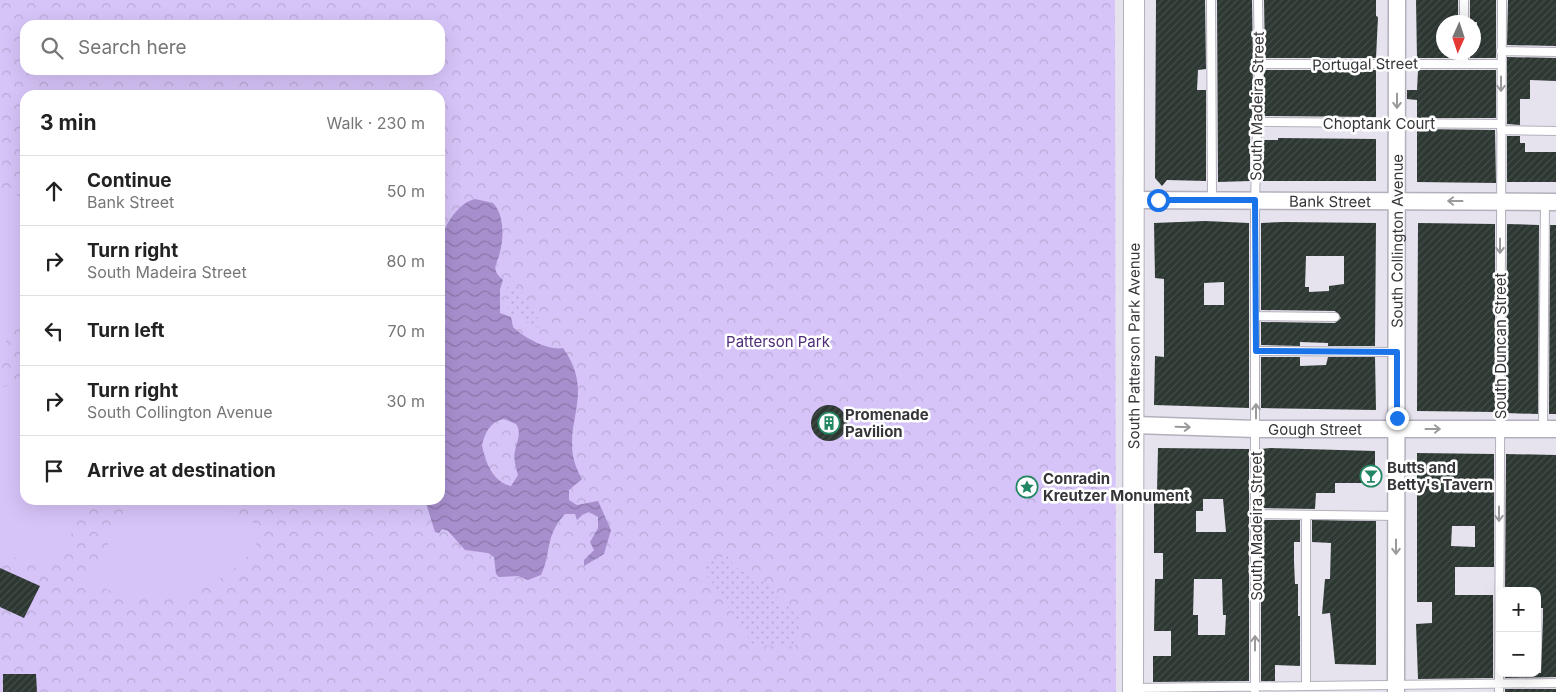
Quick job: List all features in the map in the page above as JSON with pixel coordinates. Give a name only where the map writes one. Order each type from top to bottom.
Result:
[{"type":"street","name":"South Patterson Park Avenue","points":[[1134,0],[1134,690]]},
{"type":"street","name":"South Collington Avenue","points":[[1396,688],[1397,0]]},
{"type":"street","name":"Bank Street","points":[[1134,200],[1550,201]]},
{"type":"street","name":"Gough Street","points":[[1134,425],[1256,429],[1549,429]]},
{"type":"lane","points":[[1211,0],[1212,200]]},
{"type":"lane","name":"South Madeira Street","points":[[1255,689],[1257,316],[1255,200],[1259,64],[1258,0]]},
{"type":"lane","points":[[1464,0],[1464,15]]},
{"type":"lane","name":"South Duncan Street","points":[[1499,688],[1502,0]]},
{"type":"lane","points":[[1501,51],[1556,52]]},
{"type":"lane","name":"Portugal Street","points":[[1259,64],[1381,66],[1397,64],[1502,64]]},
{"type":"lane","name":"Choptank Court","points":[[1258,122],[1397,123],[1556,131]]},
{"type":"lane","points":[[1549,429],[1550,201]]},
{"type":"lane","points":[[1257,316],[1335,317]]},
{"type":"lane","points":[[1256,351],[1397,352]]},
{"type":"lane","points":[[1255,514],[1396,516]]},
{"type":"lane","points":[[1306,515],[1306,686]]},
{"type":"lane","points":[[1546,683],[1546,692]]},
{"type":"lane","points":[[1134,690],[1255,689],[1306,686],[1499,688],[1556,683]]},
{"type":"green space","name":"Patterson Park","points":[[0,0],[1115,0],[1116,692],[0,692]]},
{"type":"green space","points":[[0,188],[20,197],[20,329],[12,326],[4,347],[0,346]]},
{"type":"green space","points":[[508,284],[516,284],[544,328],[539,328],[509,312],[506,298]]},
{"type":"green space","points":[[7,386],[20,387],[20,505],[82,505],[63,556],[56,562],[48,565],[40,566],[23,562],[0,548],[0,388]]},
{"type":"green space","points":[[128,505],[212,505],[267,529],[242,563],[208,587],[168,598],[127,597],[88,582]]},
{"type":"green space","points":[[727,555],[737,568],[775,589],[778,604],[789,607],[801,621],[795,646],[753,645],[711,581],[699,567]]},
{"type":"water","points":[[475,199],[493,203],[499,213],[502,226],[502,240],[496,270],[503,280],[500,289],[500,313],[511,317],[513,327],[529,339],[550,347],[563,348],[573,366],[578,399],[572,445],[574,461],[582,479],[569,490],[569,500],[577,505],[598,501],[611,530],[604,554],[584,566],[584,560],[594,550],[590,542],[598,528],[598,517],[589,512],[577,520],[575,514],[565,514],[558,522],[551,537],[541,575],[528,580],[518,576],[499,577],[496,574],[494,557],[488,553],[465,550],[448,531],[442,529],[439,533],[435,532],[427,505],[445,505],[445,230],[454,214],[463,205]],"holes":[[[504,419],[516,424],[519,434],[514,453],[518,475],[511,486],[495,476],[485,458],[482,445],[487,432],[499,420]]]},
{"type":"building","points":[[1156,0],[1205,0],[1206,69],[1198,70],[1197,90],[1206,90],[1206,181],[1167,180],[1162,186],[1155,178]]},
{"type":"building","points":[[1217,0],[1252,0],[1253,64],[1252,118],[1250,118],[1250,181],[1218,182]]},
{"type":"building","points":[[1264,0],[1376,0],[1376,16],[1378,17],[1376,58],[1265,58]]},
{"type":"building","points":[[1416,0],[1458,0],[1458,15],[1436,15],[1436,58],[1417,58]]},
{"type":"building","points":[[1470,0],[1496,0],[1496,58],[1481,58],[1481,15],[1470,15]]},
{"type":"building","points":[[1508,0],[1556,0],[1556,46],[1507,45]]},
{"type":"building","points":[[1507,57],[1556,58],[1556,81],[1530,80],[1530,99],[1520,99],[1520,125],[1507,124]]},
{"type":"building","points":[[1264,70],[1376,70],[1376,117],[1263,116]]},
{"type":"building","points":[[1418,70],[1496,70],[1496,118],[1417,118],[1417,100],[1407,99],[1407,90],[1417,90]]},
{"type":"building","points":[[1417,129],[1495,130],[1496,183],[1417,182]]},
{"type":"building","points":[[1507,136],[1520,136],[1520,143],[1525,143],[1525,152],[1556,152],[1556,182],[1507,182]]},
{"type":"building","points":[[1278,138],[1376,139],[1376,181],[1261,181],[1262,140],[1278,140]]},
{"type":"building","points":[[1205,221],[1249,223],[1249,408],[1154,405],[1155,356],[1164,357],[1164,279],[1155,278],[1154,223]],"holes":[[[1224,282],[1224,305],[1204,305],[1204,283]]]},
{"type":"building","points":[[1261,223],[1376,223],[1375,346],[1328,346],[1328,343],[1300,342],[1300,346],[1261,345],[1261,322],[1335,323],[1341,318],[1335,311],[1261,310]],"holes":[[[1306,256],[1344,256],[1344,284],[1329,286],[1329,291],[1309,292],[1309,287],[1305,287]]]},
{"type":"building","points":[[1418,223],[1495,224],[1495,412],[1417,411]]},
{"type":"building","points":[[1507,224],[1539,225],[1538,414],[1506,413]]},
{"type":"building","points":[[1550,225],[1556,225],[1556,414],[1549,414]]},
{"type":"building","points":[[1261,357],[1300,357],[1300,366],[1326,365],[1328,357],[1375,357],[1376,410],[1261,408]]},
{"type":"building","name":"Promenade Pavilion","points":[[829,405],[836,406],[842,410],[846,416],[846,430],[842,436],[836,440],[829,441],[822,440],[816,436],[812,430],[811,423],[812,416],[816,410],[822,406]]},
{"type":"building","points":[[1158,448],[1249,449],[1249,681],[1153,682],[1153,656],[1171,656],[1171,631],[1154,631],[1155,579],[1163,579],[1163,553],[1154,553],[1154,501],[1155,490],[1157,491]],"holes":[[[1203,499],[1223,499],[1226,532],[1196,532],[1196,511],[1203,511]],[[1194,579],[1222,579],[1223,615],[1226,615],[1225,635],[1198,635],[1198,615],[1193,615]]]},
{"type":"building","points":[[1261,449],[1375,451],[1375,483],[1335,483],[1335,493],[1316,493],[1315,509],[1261,508]]},
{"type":"building","points":[[1417,453],[1494,454],[1494,567],[1455,567],[1455,595],[1493,595],[1493,678],[1418,679],[1416,624],[1432,623],[1432,602],[1417,602]],"holes":[[[1452,526],[1475,526],[1475,547],[1451,546]]]},
{"type":"building","points":[[1506,454],[1556,455],[1556,677],[1505,678],[1541,677],[1543,618],[1541,587],[1505,587]]},
{"type":"building","points":[[1261,520],[1300,520],[1300,542],[1294,542],[1294,562],[1295,584],[1298,584],[1298,616],[1300,616],[1300,666],[1275,665],[1275,681],[1261,681]]},
{"type":"building","points":[[1312,520],[1376,521],[1376,665],[1335,664],[1330,613],[1322,614],[1325,579],[1330,579],[1331,543],[1312,542]]},
{"type":"building","points":[[0,568],[40,586],[24,618],[0,607]]},
{"type":"building","points":[[3,674],[36,674],[37,692],[3,692]]},
{"type":"building","points":[[1505,689],[1556,689],[1556,692],[1505,692]]},
{"type":"place","name":"Promenade Pavilion","points":[[829,423]]},
{"type":"place","name":"Butts and Betty's Tavern","points":[[1371,476]]},
{"type":"place","name":"Conradin Kreutzer Monument","points":[[1027,487]]},
{"type":"route","points":[[1158,200],[1255,200],[1256,351],[1397,352],[1397,418]]}]
